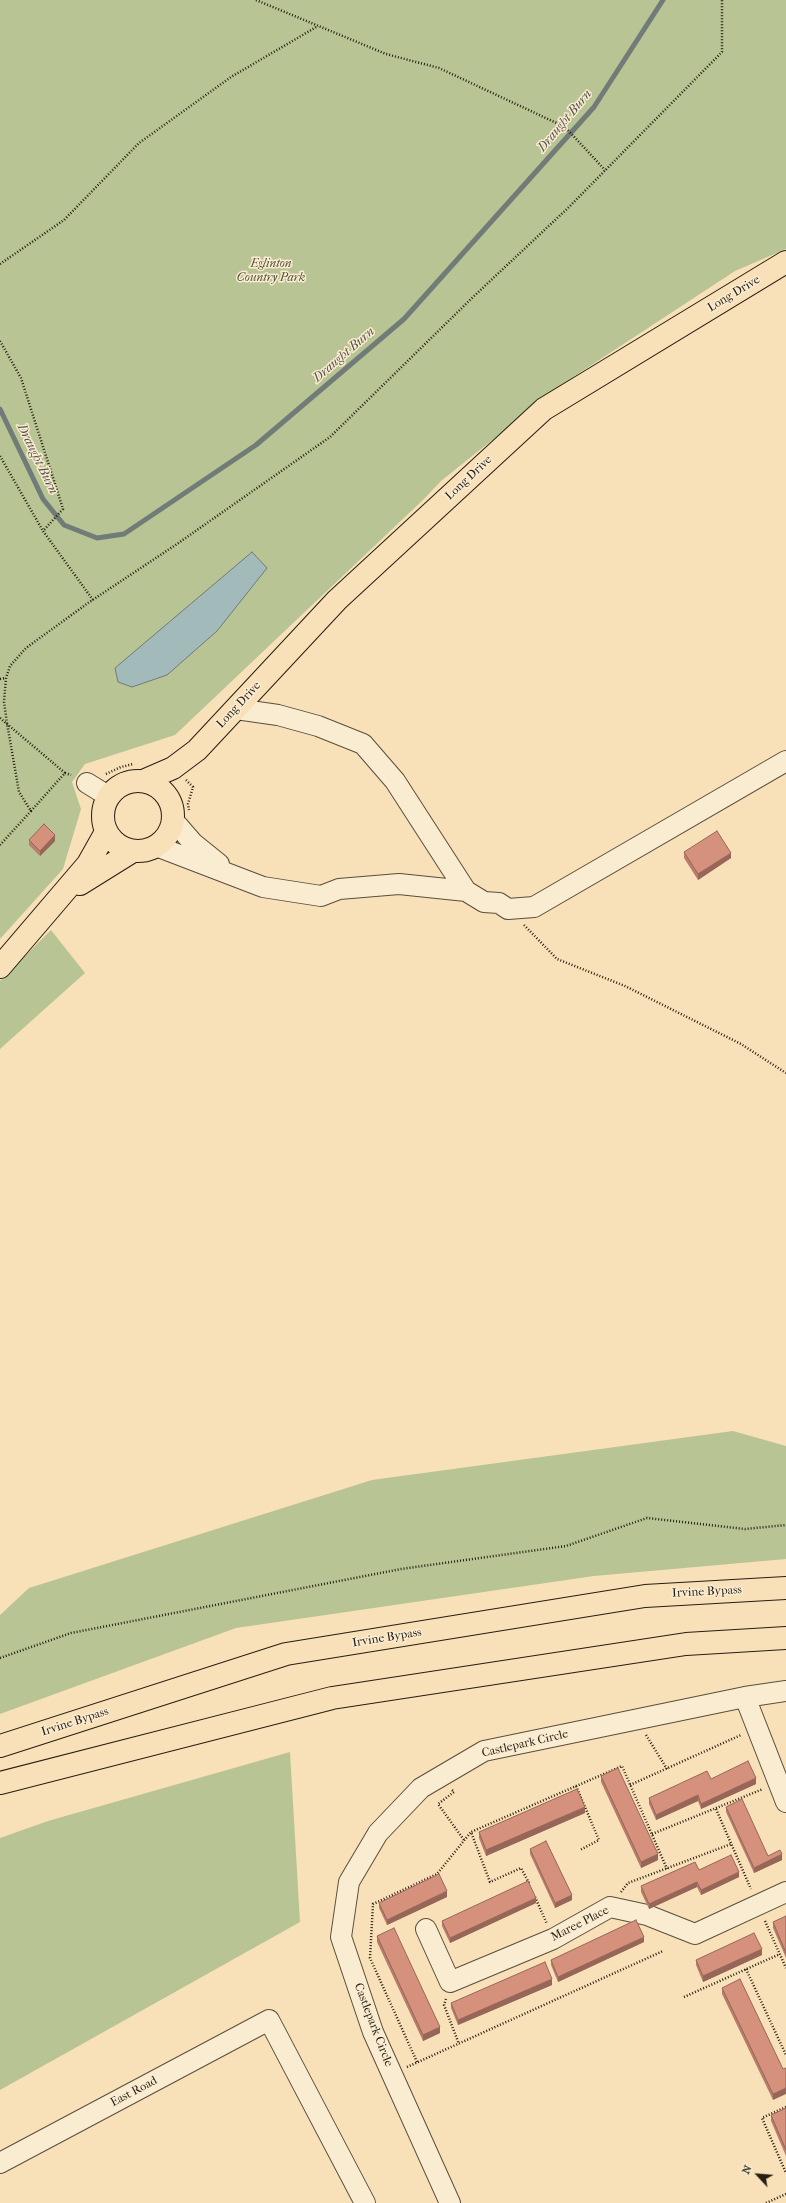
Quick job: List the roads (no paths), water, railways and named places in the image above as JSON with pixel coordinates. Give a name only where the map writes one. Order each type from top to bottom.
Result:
[{"type":"main road","name":"Long Drive","points":[[143,781],[173,768],[197,750],[337,600],[544,409],[786,262]]},
{"type":"main road","name":"Long Drive","points":[[172,812],[182,776],[197,750]]},
{"type":"main road","points":[[64,895],[100,870],[133,851],[145,850],[156,846],[164,839],[172,812],[160,788],[143,781],[123,783],[108,796],[102,814],[106,832],[117,845],[133,851]]},
{"type":"main road","points":[[0,967],[64,895],[88,864],[106,832]]},
{"type":"main road","name":"Irvine Bypass","points":[[0,1746],[286,1654],[645,1596],[786,1588]]},
{"type":"main road","points":[[0,1783],[332,1698],[686,1644],[786,1638]]},
{"type":"street","points":[[236,709],[278,715],[318,726],[363,744],[395,781],[466,891]]},
{"type":"street","points":[[156,846],[228,872],[262,887],[321,896],[339,888],[399,884],[466,891],[484,902],[499,903],[508,909],[534,907],[786,761]]},
{"type":"street","points":[[87,784],[108,796]]},
{"type":"street","points":[[172,812],[193,842],[228,872]]},
{"type":"street","name":"Castlepark Circle","points":[[450,2203],[373,2032],[341,1937],[348,1882],[378,1833],[421,1788],[484,1751],[745,1697],[786,1691]]},
{"type":"street","points":[[745,1697],[786,1802]]},
{"type":"street","name":"Maree Place","points":[[426,1929],[450,1982],[553,1939],[610,1907],[647,1915],[695,1934],[786,1892]]},
{"type":"street","name":"East Road","points":[[0,2163],[269,2020],[365,2203]]},
{"type":"water","points":[[252,552],[267,568],[217,631],[167,675],[132,687],[118,682],[115,668]]},
{"type":"waterway","name":"Draught Burn","points":[[0,409],[43,499],[64,525],[97,538],[124,534],[256,445],[404,319],[594,107],[663,0]]},
{"type":"park label","name":"Eglinton Country Park","points":[[271,271]]}]
